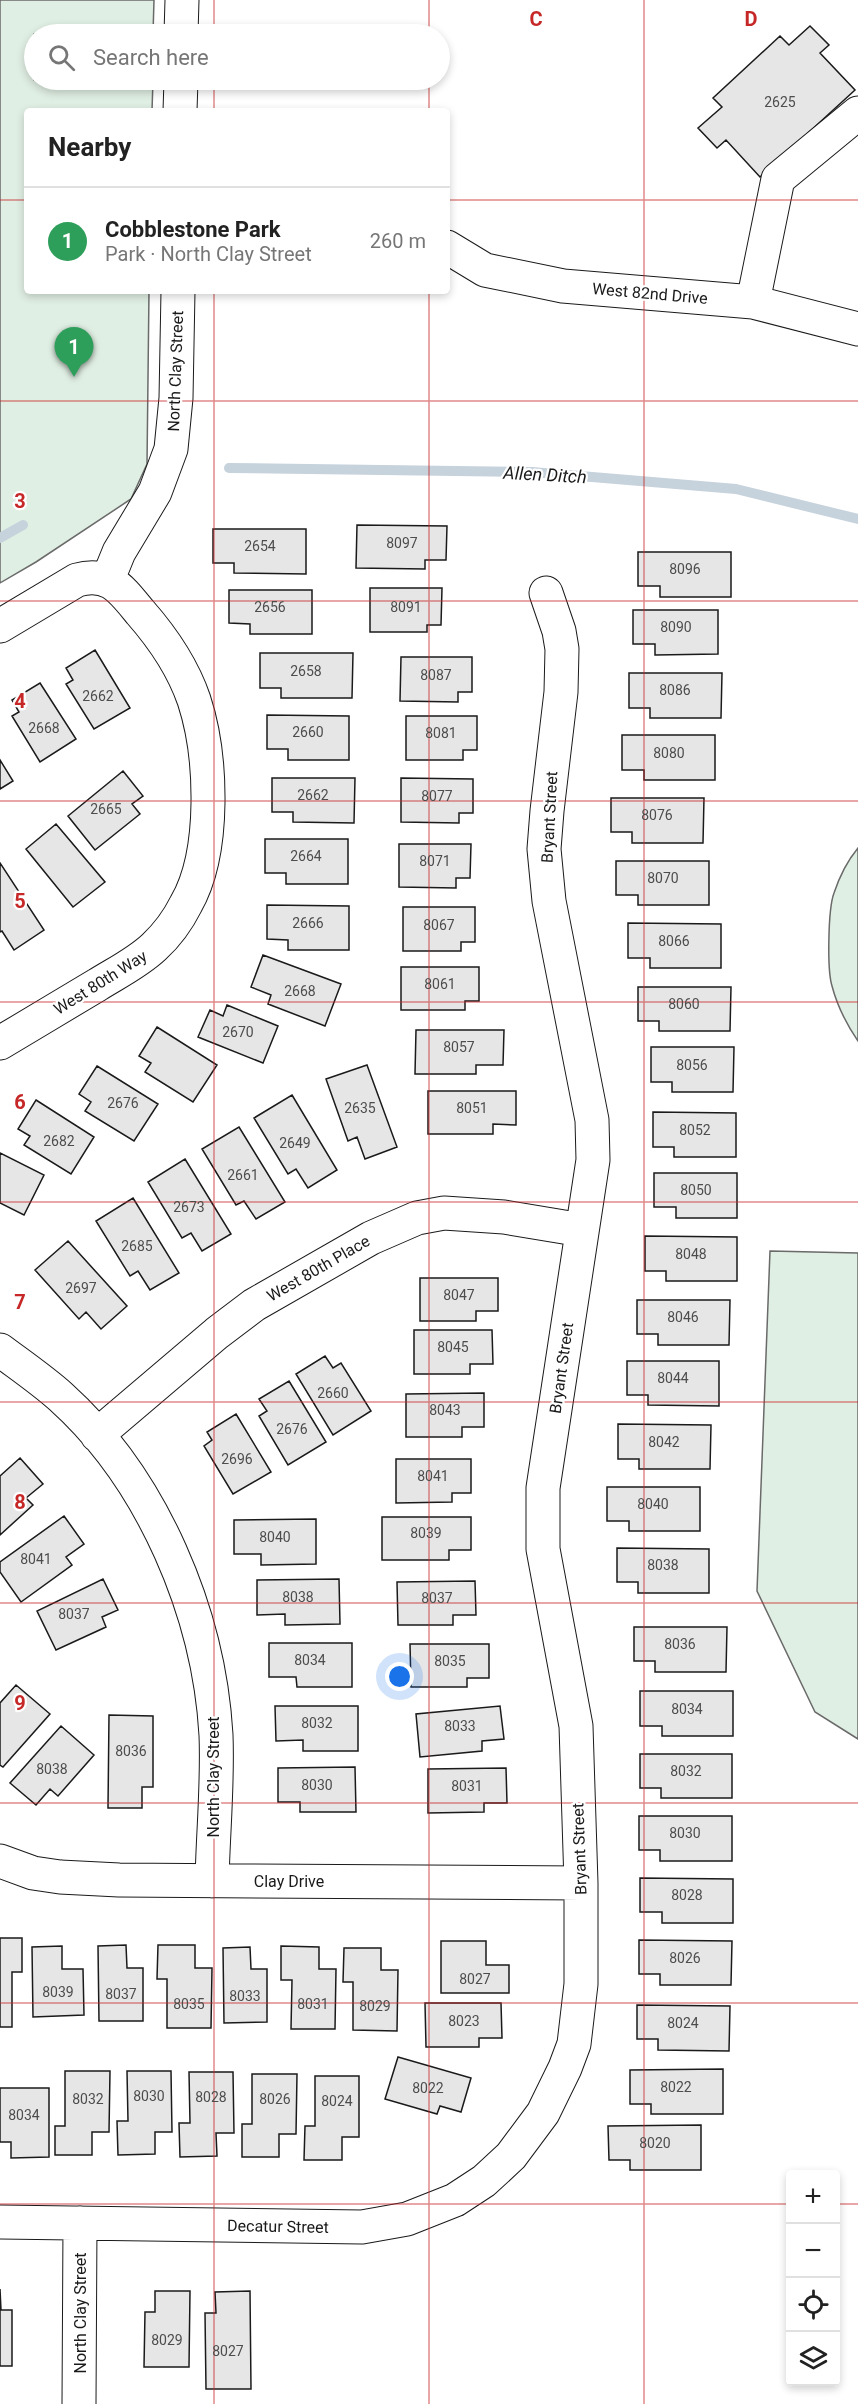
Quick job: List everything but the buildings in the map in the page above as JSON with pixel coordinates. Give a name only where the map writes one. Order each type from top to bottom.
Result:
[{"type":"street","points":[[181,24],[182,0]]},
{"type":"street","points":[[180,108],[181,90]]},
{"type":"street","points":[[753,302],[778,179],[858,113]]},
{"type":"street","name":"West 82nd Drive","points":[[450,249],[485,270],[563,286],[753,302],[858,329]]},
{"type":"street","name":"North Clay Street","points":[[108,579],[119,552],[155,492],[171,449],[176,398],[178,294]]},
{"type":"street","points":[[0,626],[77,580],[91,576],[108,579]]},
{"type":"street","name":"West 80th Way","points":[[0,1043],[139,959],[154,947],[168,933],[188,902],[200,868],[205,840],[209,779],[194,700],[185,679],[160,636],[123,591],[108,579]]},
{"type":"street","name":"Bryant Street","points":[[526,2136],[543,2113],[574,2044],[581,1984],[581,1883],[576,1726],[543,1549],[543,1488],[593,1160],[592,1120],[549,901],[545,860],[547,811],[561,692],[562,650],[559,631],[546,592]]},
{"type":"street","name":"West 80th Place","points":[[97,1435],[217,1333],[254,1305],[370,1238],[417,1218],[444,1213],[504,1217],[582,1230]]},
{"type":"street","name":"North Clay Street","points":[[0,1350],[61,1397],[97,1435],[137,1489],[167,1544],[193,1608],[206,1659],[216,1736],[212,1881]]},
{"type":"street","name":"Clay Drive","points":[[0,1861],[33,1873],[60,1877],[212,1881],[581,1883]]},
{"type":"street","name":"Decatur Street","points":[[0,2222],[362,2227],[407,2219],[455,2200],[484,2181],[511,2156],[526,2136]]},
{"type":"street","name":"North Clay Street","points":[[79,2404],[80,2223]]},
{"type":"green space","points":[[0,0],[154,0],[153,24],[24,24],[24,90],[153,90],[152,108],[24,108],[24,294],[149,294],[147,464],[131,499],[0,583]]},
{"type":"green space","points":[[858,848],[858,1041],[843,1015],[830,978],[829,925],[832,901],[838,881]]},
{"type":"green space","points":[[770,1251],[858,1253],[858,1739],[815,1712],[757,1591]]},
{"type":"waterway","name":"Allen Ditch","points":[[229,468],[532,472],[736,489],[858,519]]},
{"type":"waterway","name":"Allen Ditch","points":[[0,538],[23,525]]},
{"type":"place","name":"Cobblestone Park","points":[[74,377]]}]
